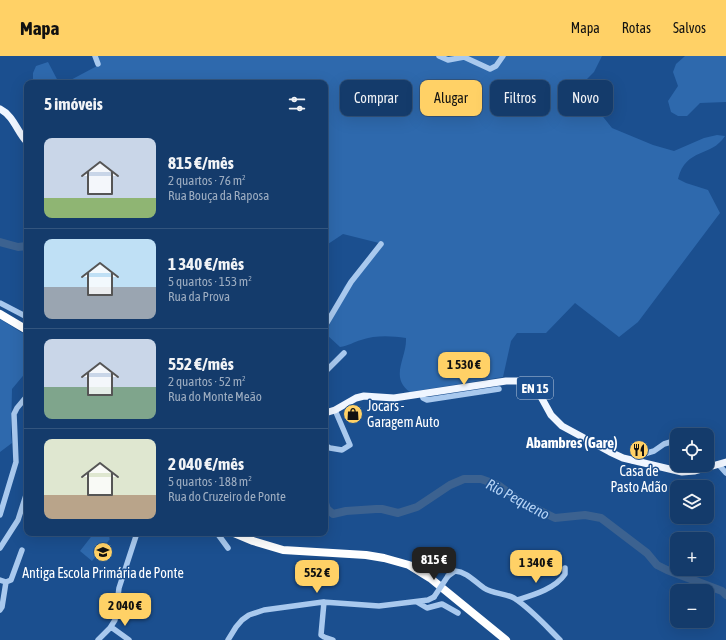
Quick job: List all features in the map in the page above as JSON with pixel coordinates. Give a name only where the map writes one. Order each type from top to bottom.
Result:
[{"type":"highway","points":[[0,309],[24,323]]},
{"type":"highway","points":[[0,314],[24,328]]},
{"type":"highway","points":[[241,536],[260,544],[283,550],[384,558],[409,565],[430,578],[506,640]]},
{"type":"highway","points":[[252,536],[288,546],[371,552],[386,554],[409,561],[434,574],[512,640]]},
{"type":"main road","points":[[0,109],[10,117],[24,139]]},
{"type":"main road","name":"EN 15","points":[[329,412],[356,398],[364,396],[391,398],[508,381],[524,382],[531,385],[536,390],[551,415],[564,427],[612,453],[633,461],[682,472],[697,470],[726,462]]},
{"type":"street","points":[[95,56],[98,64]]},
{"type":"street","points":[[439,56],[448,60],[464,57],[490,69],[496,66],[503,56]]},
{"type":"street","points":[[328,321],[351,282],[382,244]]},
{"type":"street","points":[[0,303],[24,315]]},
{"type":"street","points":[[328,369],[344,353]]},
{"type":"street","points":[[422,394],[423,398],[427,400],[499,389]]},
{"type":"street","points":[[0,515],[16,462],[14,414],[24,400]]},
{"type":"street","points":[[328,447],[342,450],[350,445],[329,412]]},
{"type":"street","points":[[633,461],[637,456],[654,451],[664,444],[670,442]]},
{"type":"street","points":[[717,464],[726,473]]},
{"type":"street","points":[[0,548],[18,520],[24,501]]},
{"type":"street","points":[[98,640],[111,627],[116,618],[120,586],[136,536]]},
{"type":"street","points":[[219,536],[228,548]]},
{"type":"street","points":[[0,580],[6,582],[12,578],[22,550]]},
{"type":"street","points":[[517,600],[558,583],[565,574],[564,568]]},
{"type":"street","points":[[228,640],[240,622],[254,613],[264,610],[324,602],[381,606],[430,600],[434,597],[448,576],[453,572],[463,573],[486,589],[507,595],[517,600],[560,640]]},
{"type":"street","points":[[0,610],[2,607],[6,582]]},
{"type":"street","points":[[324,602],[321,634],[324,638],[333,640]]},
{"type":"street","points":[[417,602],[427,608],[442,604],[458,613]]},
{"type":"street","points":[[111,627],[129,640]]},
{"type":"shaded area","points":[[94,56],[602,56],[594,72],[586,80],[558,80],[558,116],[602,116],[612,128],[653,145],[674,151],[704,138],[717,135],[725,136],[713,148],[693,157],[687,162],[678,179],[708,190],[720,213],[638,322],[619,337],[575,303],[546,333],[517,333],[511,341],[503,377],[410,392],[404,386],[400,374],[406,338],[389,336],[372,337],[340,347],[328,336],[328,329],[344,287],[379,243],[343,234],[328,244],[328,80],[71,80],[97,66]]},
{"type":"shaded area","points":[[685,56],[726,56],[726,102],[700,103],[687,116],[678,116],[671,112],[668,101],[678,86],[673,72],[676,64]]},
{"type":"shaded area","points":[[48,62],[57,80],[33,80],[33,73],[36,66]]},
{"type":"shaded area","points":[[0,319],[24,334],[24,375],[12,389],[12,443],[0,452]]},
{"type":"shaded area","points":[[92,536],[110,536],[110,539],[92,561],[80,551]]},
{"type":"waterway","name":"Rio Pequeno","points":[[0,242],[18,247],[24,246]]},
{"type":"waterway","name":"Rio Pequeno","points":[[328,510],[333,514],[346,511],[376,509],[398,513],[417,507],[450,485],[464,479],[481,479],[498,485],[520,501],[555,518],[585,515],[601,518],[647,553],[657,565],[722,591],[726,595]]},
{"type":"place","name":"Jocars - Garagem Auto","points":[[353,414]]},
{"type":"place","name":"Casa de Pasto Adão","points":[[639,450]]},
{"type":"place","name":"Antiga Escola Primária de Ponte","points":[[103,552]]},
{"type":"district","name":"Abambres (Gare)","points":[[572,442]]}]
